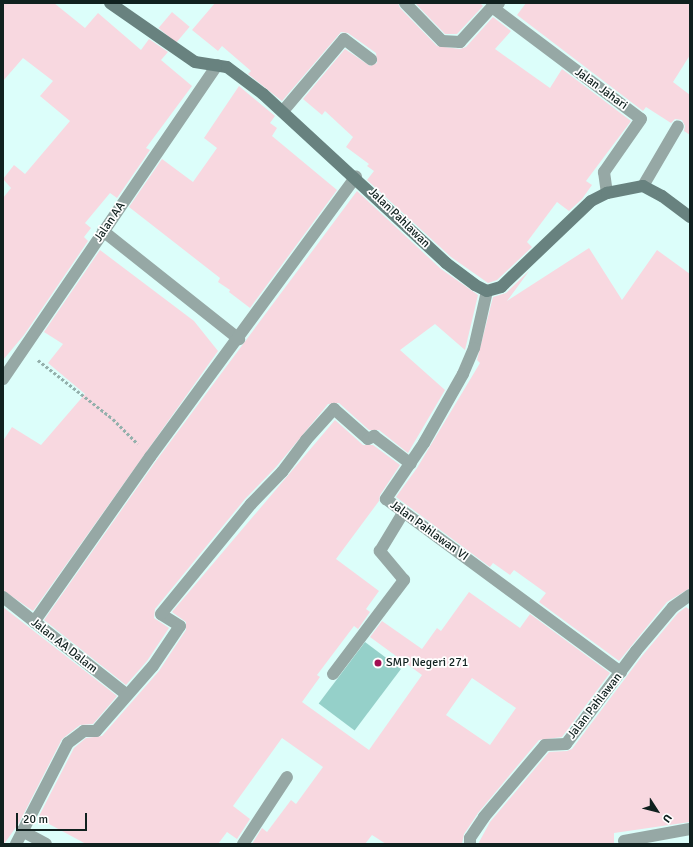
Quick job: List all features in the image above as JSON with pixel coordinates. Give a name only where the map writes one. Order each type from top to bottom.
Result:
[{"type":"street","name":"Jalan Pahlawan","points":[[110,3],[195,62],[227,67],[283,111],[356,177],[446,263],[475,285],[487,291]]},
{"type":"street","name":"Jalan Jahari","points":[[405,3],[442,41],[460,42],[495,5],[641,118],[604,172],[607,193]]},
{"type":"street","points":[[283,111],[344,39],[371,59]]},
{"type":"street","name":"Jalan AA","points":[[3,379],[217,65]]},
{"type":"street","points":[[642,186],[678,126]]},
{"type":"street","points":[[34,622],[150,457],[239,339],[356,177]]},
{"type":"street","points":[[487,291],[501,287],[591,200],[607,193],[642,186],[662,196],[690,217]]},
{"type":"street","points":[[103,231],[239,339]]},
{"type":"street","name":"Jalan Pahlawan VI","points":[[487,291],[474,348],[463,374],[411,464],[386,499],[621,672]]},
{"type":"street","points":[[16,844],[68,744],[84,731],[96,731],[126,694],[153,666],[180,626],[161,614],[251,504],[282,472],[306,440],[334,409],[368,439],[374,436],[411,464]]},
{"type":"street","points":[[333,674],[404,580],[380,551],[403,513]]},
{"type":"street","name":"Jalan Pahlawan","points":[[470,844],[470,838],[484,817],[545,745],[566,744],[673,607],[690,595]]},
{"type":"street","name":"Jalan AA Dalam","points":[[3,597],[126,694]]},
{"type":"street","points":[[243,844],[286,777]]},
{"type":"street","points":[[624,841],[690,829]]},
{"type":"street","points":[[22,831],[46,844]]},
{"type":"path","points":[[23,349],[113,419],[150,457]]},
{"type":"shaded area","points":[[365,642],[401,669],[355,731],[319,703]]},
{"type":"building","points":[[3,3],[54,3],[85,28],[98,13],[141,50],[149,39],[168,52],[161,60],[192,86],[146,148],[150,150],[117,198],[110,193],[85,223],[91,228],[84,237],[88,241],[24,335],[3,360],[3,198],[11,188],[3,179],[14,165],[25,174],[70,121],[40,96],[53,81],[23,58],[3,81]]},
{"type":"building","points":[[215,3],[398,3],[400,8],[437,46],[460,49],[466,47],[493,17],[511,31],[495,49],[550,88],[562,69],[631,121],[586,181],[592,185],[582,199],[569,211],[557,202],[527,242],[532,247],[497,280],[488,283],[451,257],[367,180],[374,171],[367,166],[369,164],[346,147],[353,137],[325,111],[322,115],[303,99],[345,49],[370,66],[377,63],[376,53],[348,33],[341,32],[282,101],[248,74],[251,71],[222,46],[218,51],[192,30]]},
{"type":"building","points":[[415,3],[480,3],[483,6],[457,34],[445,34]]},
{"type":"building","points":[[526,3],[690,3],[690,55],[673,82],[690,95],[690,135],[684,131],[685,126],[682,120],[675,119],[671,123],[646,107],[643,111],[517,15]]},
{"type":"building","points":[[172,12],[190,27],[176,43],[159,28]]},
{"type":"building","points":[[239,86],[275,116],[270,123],[277,128],[272,136],[337,190],[250,308],[229,292],[230,290],[218,282],[220,278],[129,207],[162,159],[193,182],[217,148],[204,138]]},
{"type":"building","points":[[357,191],[441,269],[478,295],[465,350],[435,324],[400,350],[445,390],[408,453],[379,430],[369,430],[339,403],[328,404],[276,467],[245,499],[155,609],[154,618],[169,628],[147,661],[126,685],[44,620],[156,461]]},
{"type":"building","points":[[589,248],[622,300],[657,250],[690,274],[690,588],[667,602],[619,661],[539,602],[546,593],[514,570],[510,575],[493,563],[490,567],[396,497],[417,468],[480,363],[477,360],[493,297],[506,293],[529,271],[507,301]]},
{"type":"building","points":[[100,250],[194,321],[218,351],[33,611],[3,590],[3,441],[12,427],[41,445],[85,394],[48,363],[63,344],[44,332]]},
{"type":"building","points":[[335,420],[363,445],[373,445],[400,465],[380,495],[379,501],[336,559],[379,591],[366,609],[370,612],[358,629],[354,626],[317,675],[320,677],[302,702],[369,750],[422,675],[370,637],[382,621],[422,649],[437,628],[441,631],[469,592],[520,628],[530,614],[610,673],[562,737],[539,740],[478,813],[464,834],[462,844],[386,844],[372,835],[365,844],[252,844],[262,828],[267,832],[291,800],[296,804],[323,767],[282,738],[233,806],[250,819],[237,839],[227,832],[218,844],[86,844],[38,818],[74,748],[86,738],[102,736],[159,671],[186,630],[186,622],[172,612]],"holes":[[[472,678],[516,708],[490,745],[446,715]]]},
{"type":"building","points":[[3,607],[117,696],[93,724],[80,725],[62,739],[19,823],[4,844]]},
{"type":"building","points":[[686,607],[690,610],[690,822],[614,833],[614,844],[478,844],[490,822],[549,752],[567,751],[572,749],[642,656],[678,613]]},
{"type":"place","name":"SMP Negeri 271","points":[[378,663]]}]
